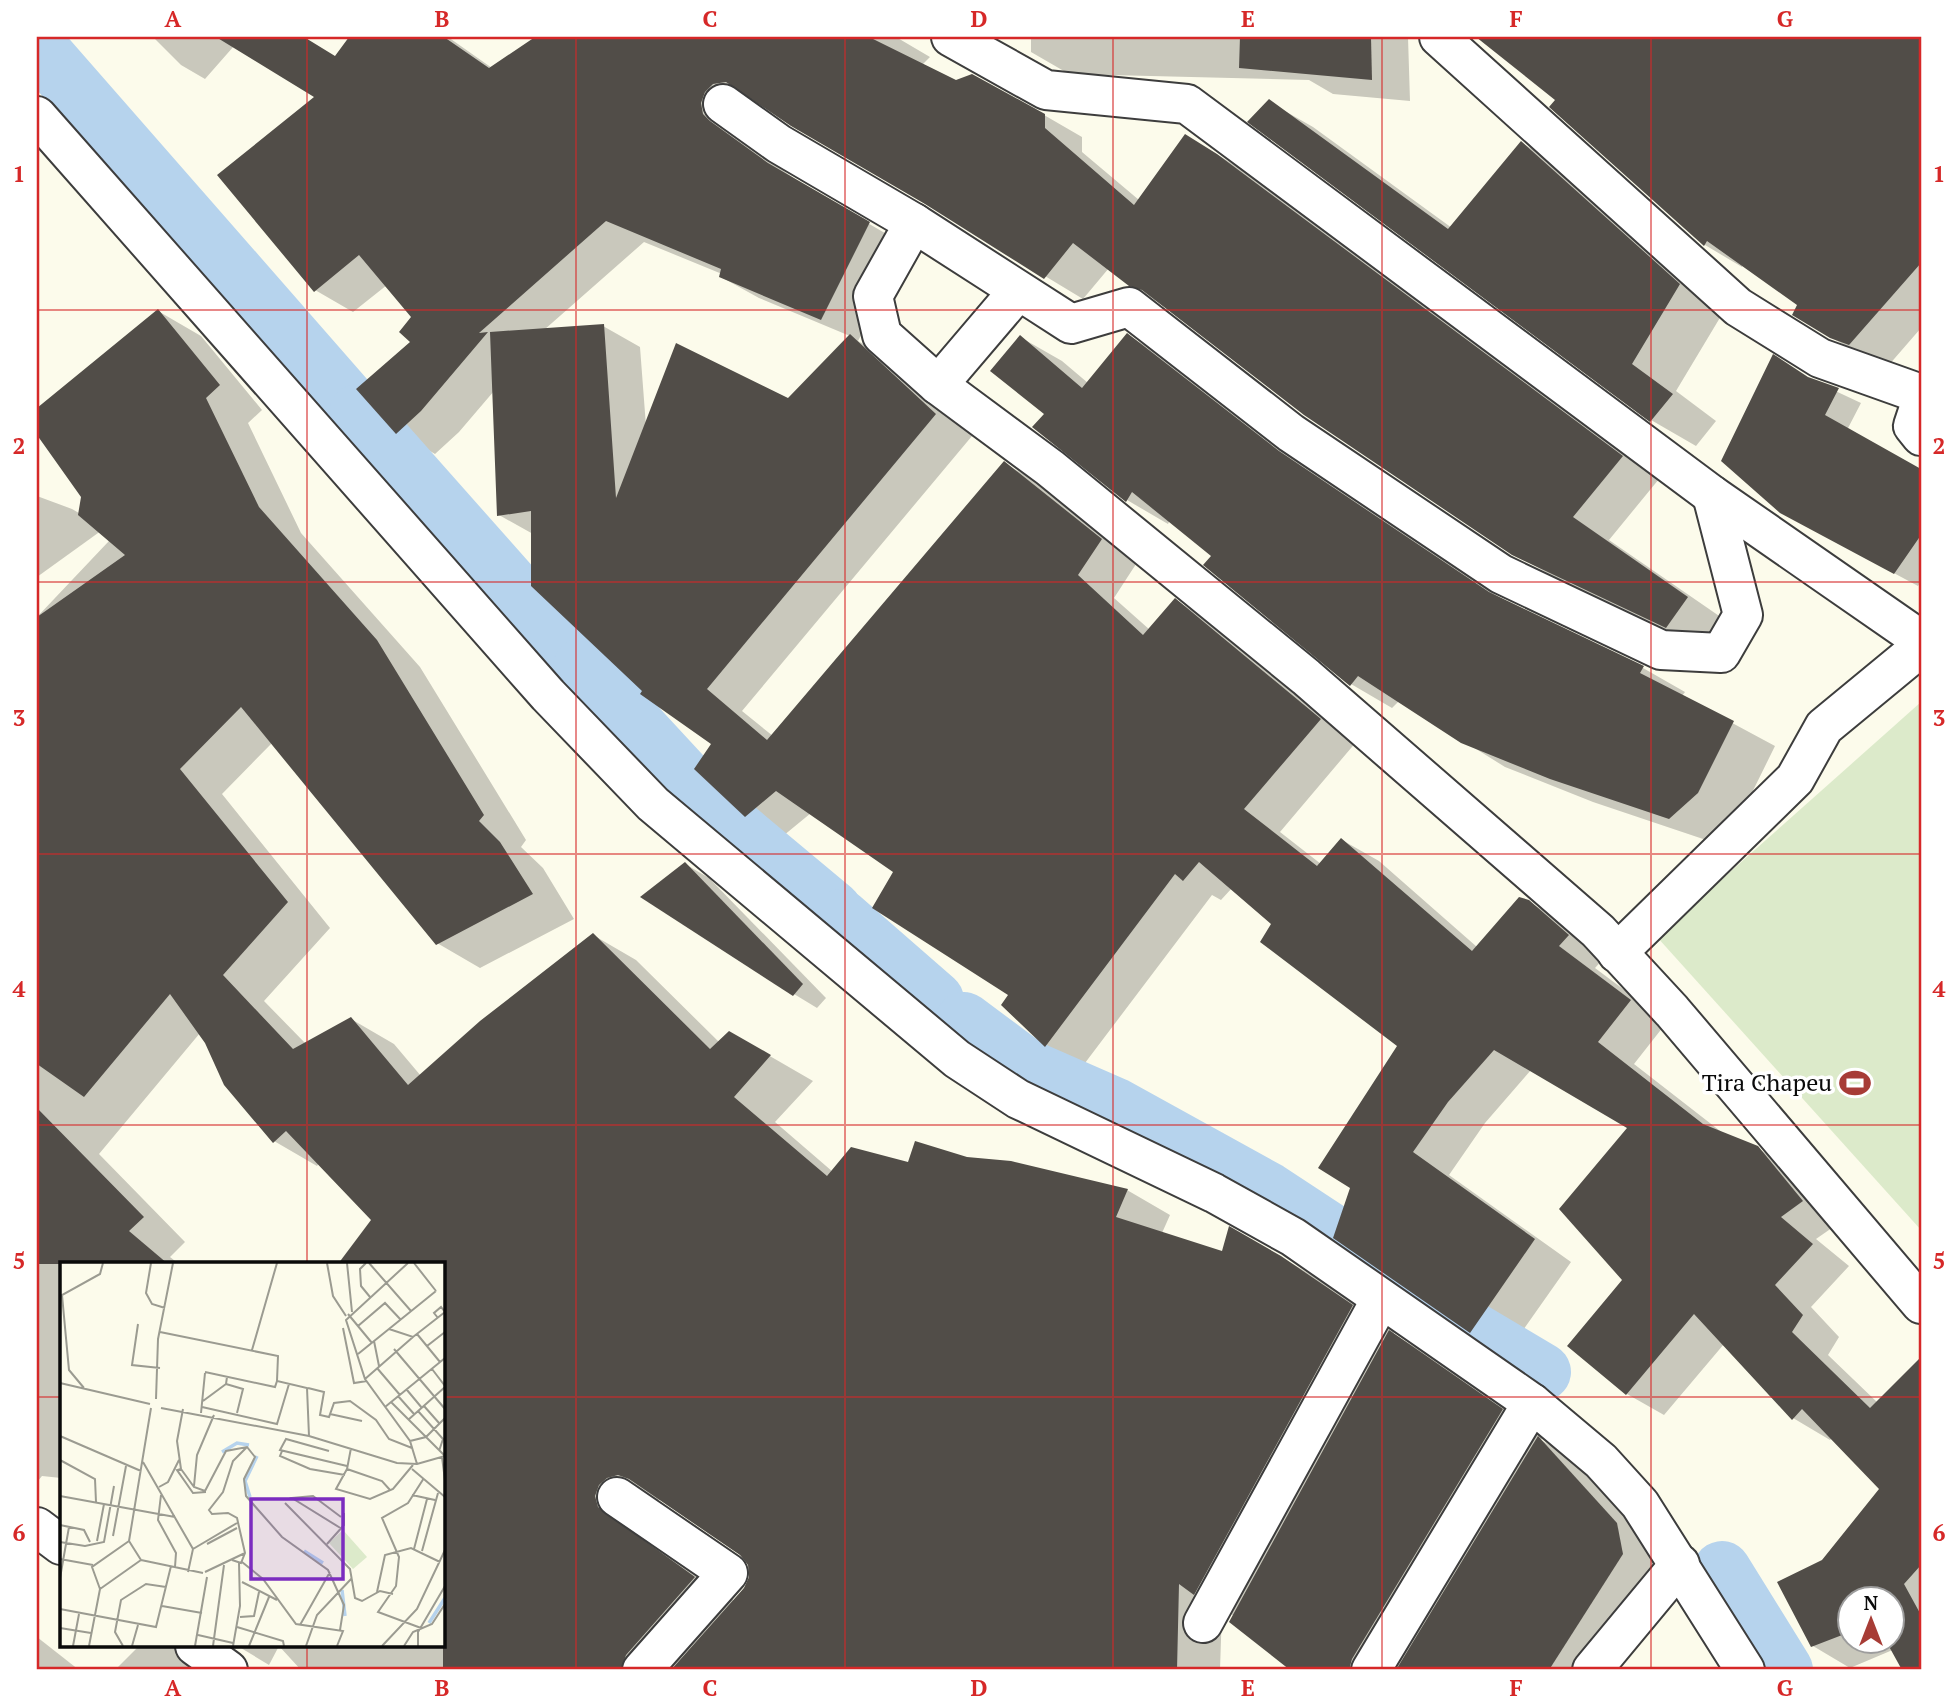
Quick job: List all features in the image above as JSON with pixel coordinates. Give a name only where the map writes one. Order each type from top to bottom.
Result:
[{"type":"street","points":[[951,37],[1046,90],[1187,104],[1712,495],[1921,639]]},
{"type":"street","points":[[1439,37],[1738,307],[1820,358],[1921,394]]},
{"type":"street","points":[[723,104],[779,144],[914,223],[1071,324],[1129,307],[1291,433],[1501,573],[1661,650],[1721,653],[1743,615],[1712,495]]},
{"type":"street","points":[[37,116],[538,685],[653,804],[957,1059],[1018,1099],[1203,1187],[1293,1237],[1532,1403],[1601,1461],[1640,1504],[1745,1670]]},
{"type":"street","points":[[914,223],[873,296],[882,335],[938,385],[1061,477],[1306,677],[1598,931],[1672,1011],[1921,1304]]},
{"type":"street","points":[[938,385],[1018,291]]},
{"type":"street","points":[[1921,402],[1913,426],[1921,436]]},
{"type":"street","points":[[1617,953],[1795,779],[1824,727],[1921,647]]},
{"type":"street","points":[[1203,1623],[1381,1299]]},
{"type":"street","points":[[1371,1670],[1532,1403]]},
{"type":"street","points":[[617,1497],[728,1573],[642,1670]]},
{"type":"street","points":[[37,1527],[60,1544]]},
{"type":"street","points":[[1591,1670],[1680,1564]]},
{"type":"street","points":[[198,1648],[228,1670]]},
{"type":"green space","name":"Tira Chapeu","points":[[1921,702],[1921,1230],[1657,937]]},
{"type":"building","points":[[216,37],[304,37],[335,56],[349,37],[444,37],[489,68],[535,37],[869,37],[956,80],[972,74],[1045,114],[1045,128],[1134,205],[1185,134],[1217,154],[1623,456],[1573,517],[1688,597],[1666,628],[1512,555],[1304,415],[1142,290],[1129,286],[1073,243],[1044,279],[925,204],[791,126],[726,82],[713,84],[705,92],[701,103],[703,114],[710,121],[768,163],[870,222],[821,320],[719,277],[721,269],[606,221],[479,333],[488,332],[421,411],[396,434],[356,389],[410,342],[399,332],[411,317],[359,255],[314,292],[217,175],[314,97]]},
{"type":"building","points":[[1240,37],[1371,37],[1372,80],[1239,68]]},
{"type":"building","points":[[1476,37],[1921,37],[1921,263],[1849,345],[1830,338],[1792,315],[1797,305],[1707,241],[1704,246],[1549,107],[1555,100]]},
{"type":"building","points":[[1269,99],[1448,229],[1521,141],[1680,284],[1632,364],[1673,394],[1650,422],[1247,122]]},
{"type":"building","points":[[158,309],[220,385],[206,398],[259,507],[377,640],[484,815],[479,821],[500,842],[533,894],[436,945],[241,707],[180,769],[288,902],[223,975],[293,1049],[351,1017],[408,1085],[480,1021],[593,933],[710,1049],[729,1031],[771,1055],[734,1097],[827,1176],[851,1147],[908,1162],[915,1141],[967,1157],[1011,1161],[1128,1189],[1116,1217],[1222,1251],[1229,1226],[1281,1256],[1353,1305],[1194,1595],[1179,1584],[1177,1670],[671,1670],[744,1588],[749,1577],[748,1565],[740,1555],[629,1479],[618,1475],[607,1478],[599,1485],[595,1496],[598,1507],[695,1577],[626,1655],[621,1670],[443,1670],[444,1262],[340,1262],[371,1220],[286,1131],[273,1143],[224,1085],[205,1043],[170,994],[84,1097],[37,1064],[37,617],[125,555],[78,515],[81,497],[37,435],[37,408]]},
{"type":"building","points":[[604,324],[616,498],[676,343],[788,398],[850,334],[936,414],[707,689],[767,740],[1004,461],[1102,539],[1078,575],[1143,635],[1175,598],[1321,719],[1244,809],[1317,866],[1341,838],[1472,951],[1519,897],[1529,900],[1569,935],[1559,946],[1631,1000],[1598,1042],[1703,1124],[1758,1146],[1803,1201],[1781,1217],[1813,1244],[1775,1285],[1803,1315],[1792,1332],[1870,1408],[1921,1357],[1921,1565],[1904,1584],[1836,1584],[1836,1637],[1811,1647],[1777,1582],[1822,1560],[1879,1489],[1802,1409],[1792,1420],[1694,1314],[1626,1395],[1567,1346],[1622,1280],[1559,1209],[1627,1128],[1494,1050],[1448,1102],[1413,1152],[1535,1239],[1470,1333],[1333,1238],[1350,1188],[1318,1168],[1397,1046],[1260,942],[1271,924],[1199,862],[1183,881],[1175,874],[1045,1047],[1001,1005],[1008,995],[872,908],[893,872],[776,791],[745,817],[694,769],[711,744],[640,694],[642,691],[531,586],[531,511],[497,516],[490,332]]},
{"type":"building","points":[[1127,333],[1279,451],[1489,592],[1644,666],[1640,673],[1734,721],[1698,793],[1669,819],[1550,779],[1461,743],[1358,676],[1350,686],[1203,565],[1211,556],[1132,492],[1126,502],[1032,427],[1044,414],[990,371],[1020,335],[1082,388]]},
{"type":"building","points":[[1773,354],[1808,377],[1839,388],[1825,415],[1921,469],[1921,535],[1894,574],[1780,513],[1721,461]]},
{"type":"building","points":[[685,862],[803,984],[793,996],[640,897]]},
{"type":"building","points":[[37,1108],[144,1217],[129,1231],[166,1262],[37,1264]]},
{"type":"building","points":[[1389,1330],[1503,1409],[1352,1659],[1349,1670],[1290,1670],[1229,1622]]},
{"type":"building","points":[[1538,1436],[1617,1523],[1623,1554],[1549,1670],[1396,1670]]},
{"type":"building","points":[[1906,1588],[1921,1615],[1921,1670],[1902,1670],[1893,1654],[1906,1654]]},
{"type":"waterway","points":[[37,46],[346,399]]},
{"type":"waterway","points":[[358,413],[576,659]]},
{"type":"waterway","points":[[582,667],[718,814],[833,910]]},
{"type":"waterway","points":[[841,918],[935,1000]]},
{"type":"waterway","points":[[964,1021],[1027,1068],[1114,1106],[1268,1191],[1341,1239],[1424,1302],[1542,1372]]},
{"type":"waterway","points":[[1722,1570],[1784,1670]]},
{"type":"place","name":"Tira Chapeu","points":[[1855,1083]]}]
